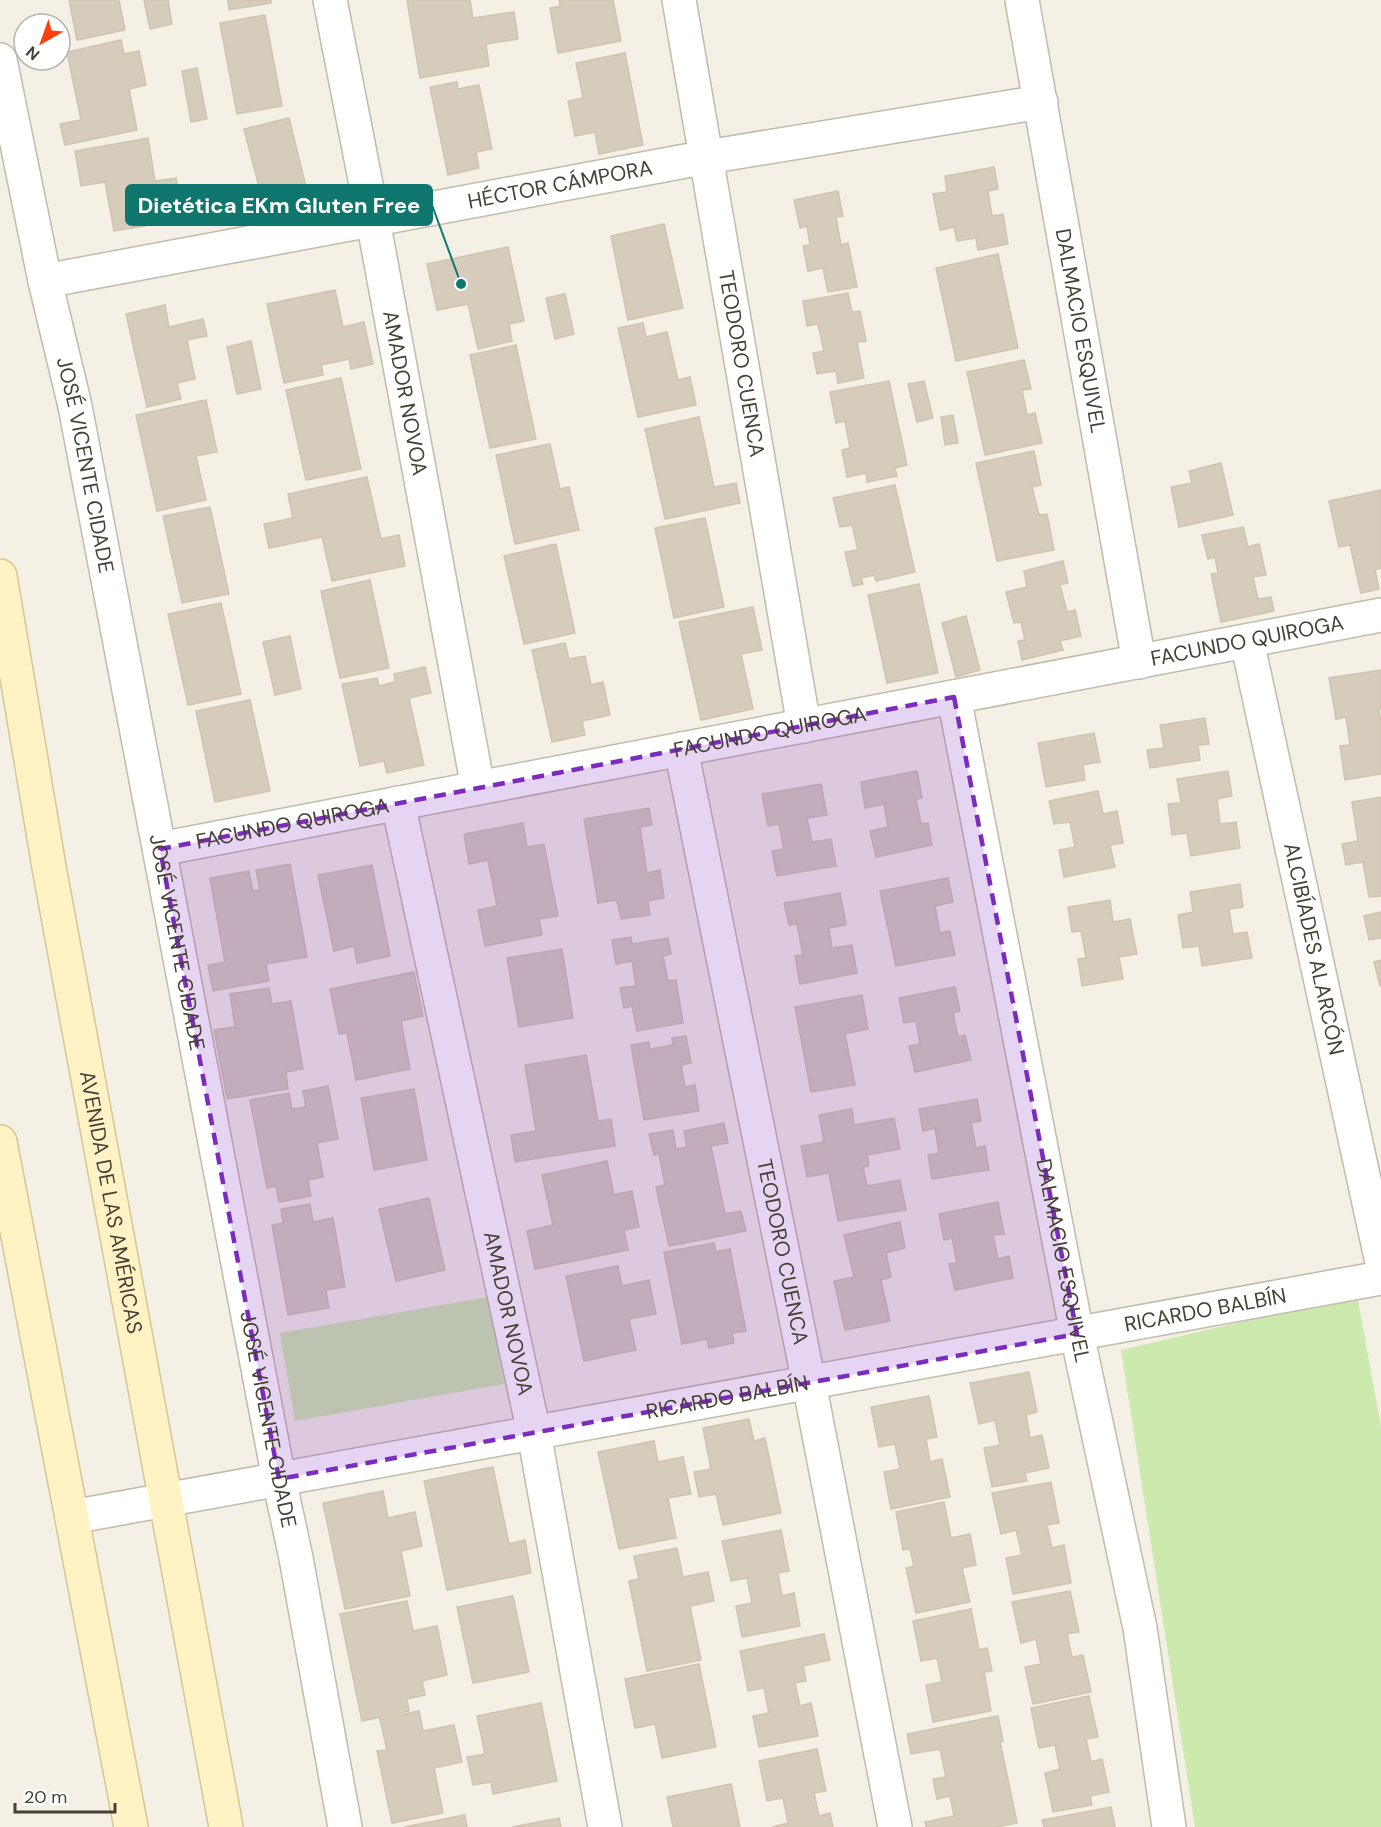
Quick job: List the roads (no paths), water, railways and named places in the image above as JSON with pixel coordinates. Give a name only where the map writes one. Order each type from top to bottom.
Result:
[{"type":"main road","name":"AVENIDA DE LAS AMÉRICAS","points":[[0,576],[51,879],[226,1827]]},
{"type":"main road","points":[[0,1142],[131,1827]]},
{"type":"street","name":"AMADOR NOVOA","points":[[330,0],[478,788]]},
{"type":"street","name":"TEODORO CUENCA","points":[[680,0],[804,726]]},
{"type":"street","name":"DALMACIO ESQUIVEL","points":[[1022,0],[1139,662]]},
{"type":"street","name":"JOSÉ VICENTE CIDADE","points":[[0,60],[45,281],[75,406],[279,1479],[296,1558],[345,1827]]},
{"type":"street","name":"HÉCTOR CÁMPORA","points":[[45,281],[707,157],[1041,102]]},
{"type":"street","name":"FACUNDO QUIROGA","points":[[160,849],[1381,615]]},
{"type":"street","name":"ALCIBÍADES ALARCÓN","points":[[1247,641],[1381,1258]]},
{"type":"street","name":"DALMACIO ESQUIVEL","points":[[954,697],[1077,1334],[1140,1628],[1168,1827]]},
{"type":"street","name":"TEODORO CUENCA","points":[[681,749],[809,1383],[895,1827]]},
{"type":"street","name":"AMADOR NOVOA","points":[[398,803],[534,1433],[605,1827]]},
{"type":"street","name":"RICARDO BALBÍN","points":[[72,1517],[1381,1278]]},
{"type":"place","name":"Dietética EKm Gluten Free","points":[[461,284]]}]
